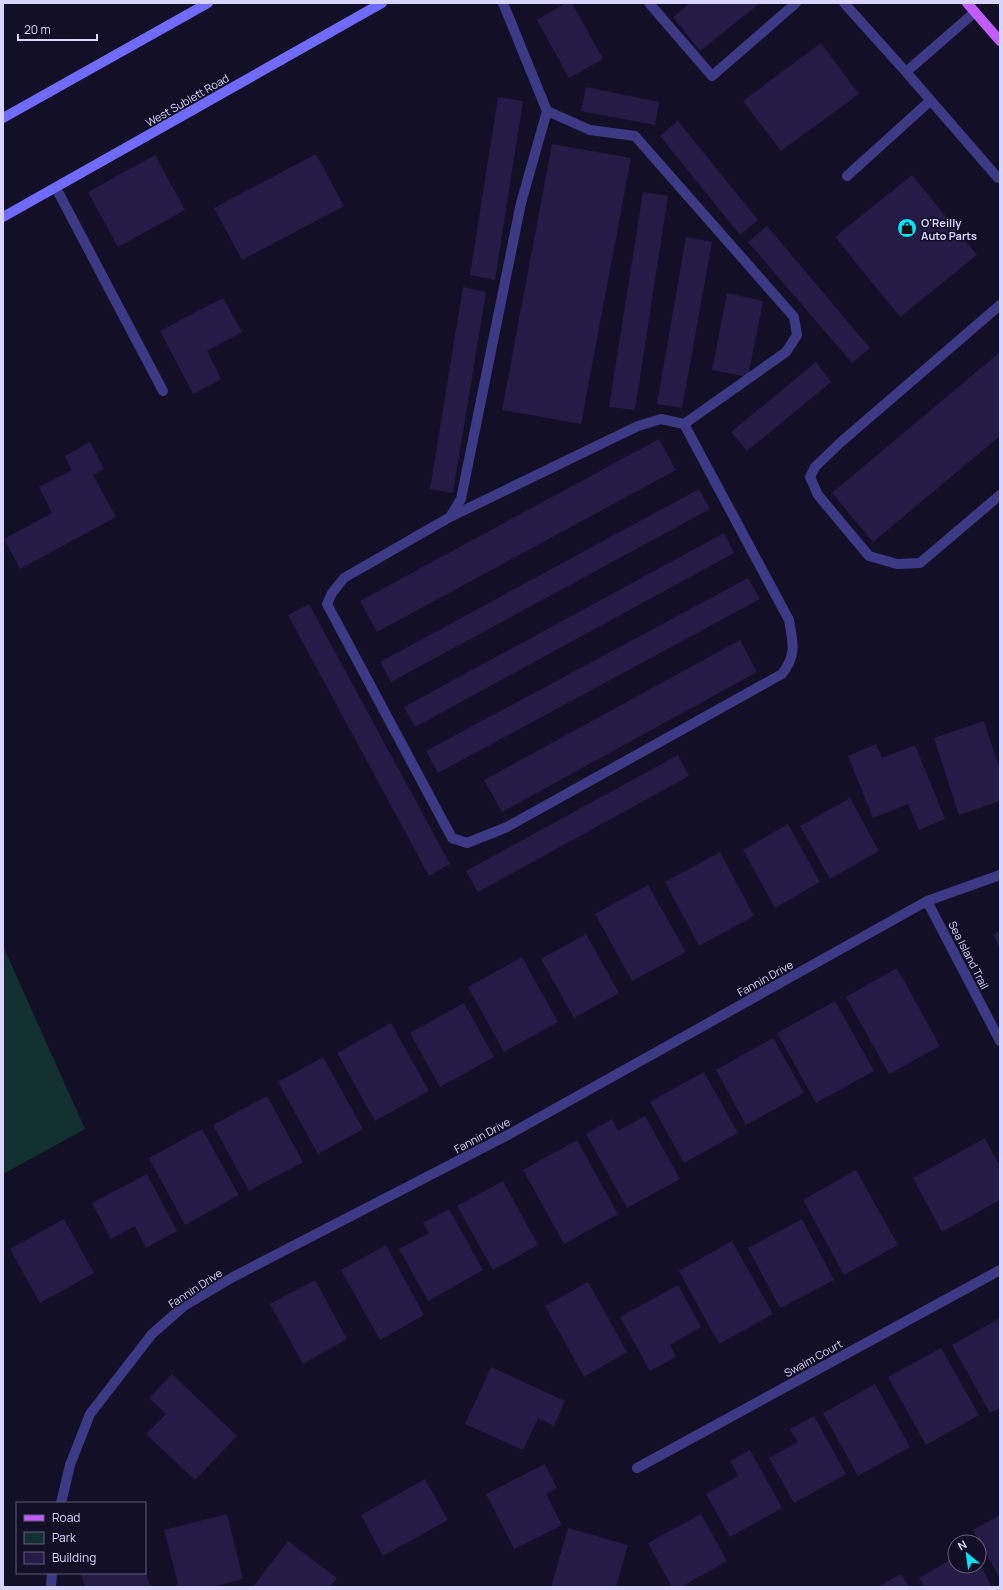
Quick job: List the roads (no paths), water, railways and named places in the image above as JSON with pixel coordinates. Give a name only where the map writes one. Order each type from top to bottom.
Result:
[{"type":"main road","points":[[3,118],[208,3]]},
{"type":"main road","name":"West Sublett Road","points":[[3,217],[382,3]]},
{"type":"main road","points":[[968,3],[1000,41]]},
{"type":"street","points":[[450,517],[461,499],[521,203],[547,111],[503,3]]},
{"type":"street","points":[[649,3],[712,76],[796,3]]},
{"type":"street","points":[[844,3],[998,178]]},
{"type":"street","points":[[906,72],[975,12]]},
{"type":"street","points":[[847,176],[930,100]]},
{"type":"street","points":[[547,111],[590,130],[635,136],[794,317],[797,335],[786,352],[684,424],[661,420],[638,426],[450,517],[344,578],[332,593],[328,604],[452,838],[467,843],[507,827],[782,674],[791,662],[793,643],[789,620],[684,424]]},
{"type":"street","points":[[56,188],[162,391]]},
{"type":"street","points":[[1000,305],[841,442],[815,467],[810,477],[818,495],[869,556],[897,564],[920,563],[1000,495]]},
{"type":"street","name":"Fannin Drive","points":[[61,1502],[70,1466],[90,1414],[152,1334],[184,1306],[233,1277],[508,1135],[927,901],[1000,875]]},
{"type":"street","name":"Sea Island Trail","points":[[927,901],[1000,1041]]},
{"type":"street","name":"Swaim Court","points":[[637,1468],[1000,1270]]},
{"type":"street","points":[[51,1587],[52,1574]]},
{"type":"place","name":"O'Reilly Auto Parts","points":[[907,228]]}]
